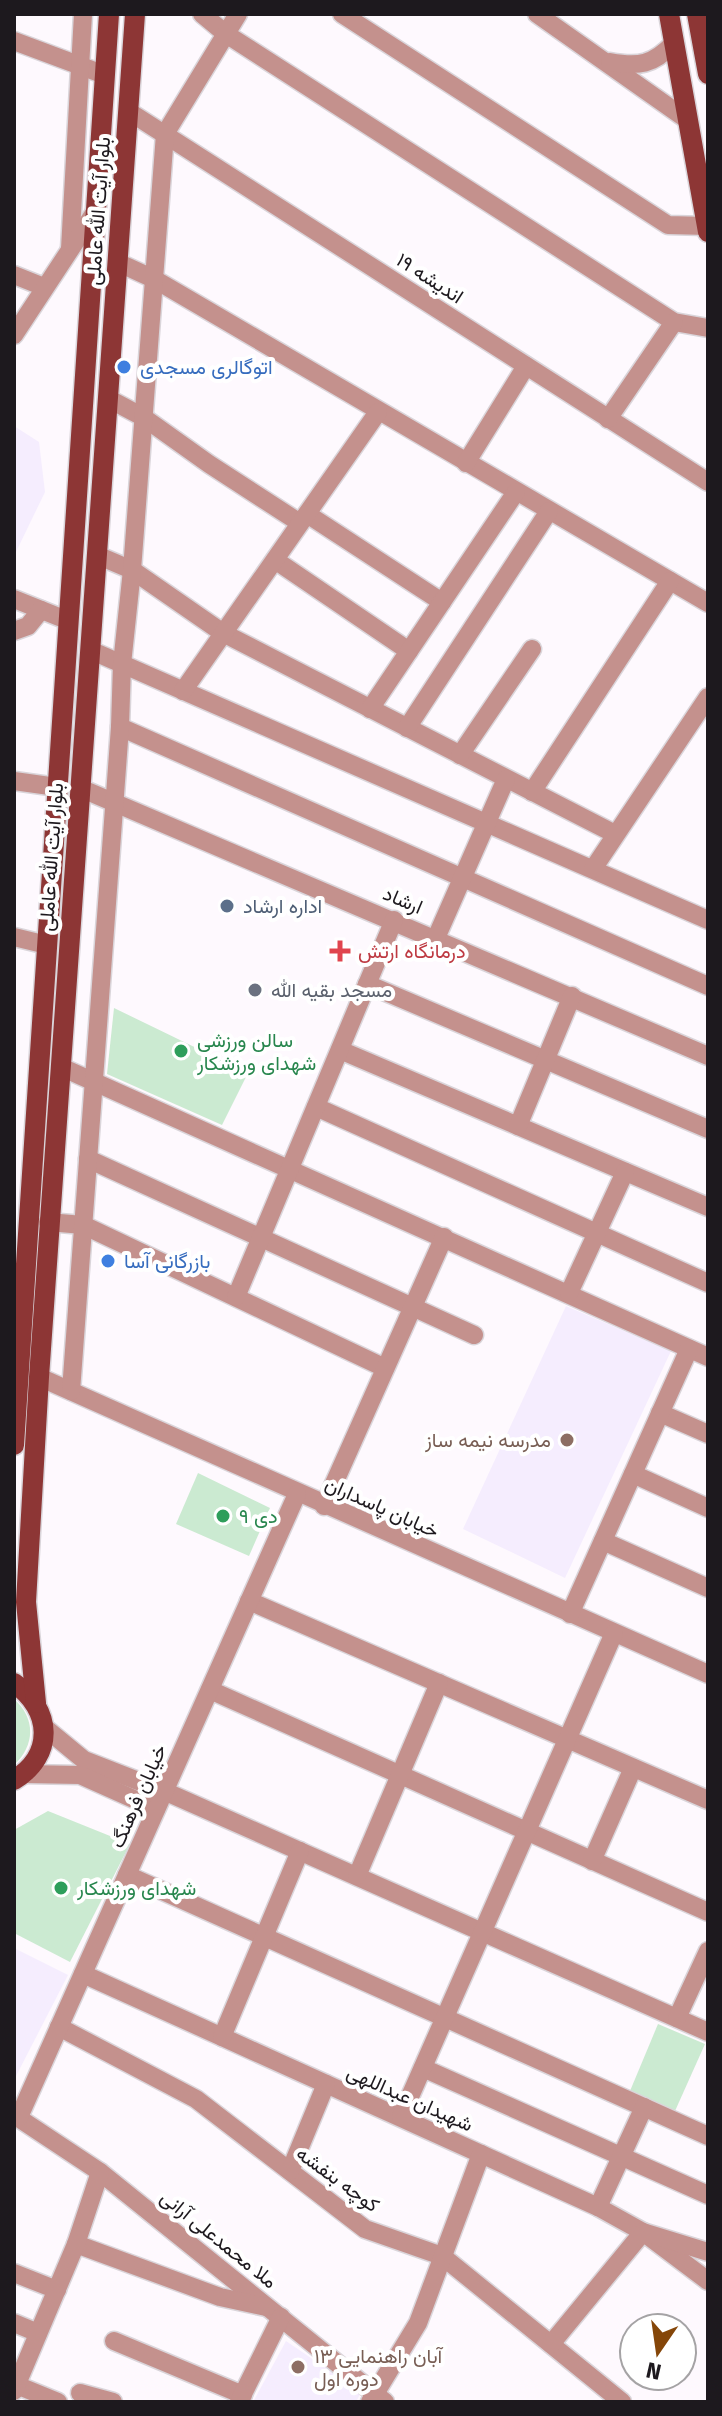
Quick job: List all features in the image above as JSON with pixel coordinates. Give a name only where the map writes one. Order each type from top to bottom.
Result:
[{"type":"main road","name":"بلوار آیت‌ الله عاملی","points":[[14,1445],[20,1299],[47,945],[109,14]]},
{"type":"main road","name":"بلوار آیت‌ الله عاملی","points":[[44,1727],[21,1637],[26,1602],[48,1222],[99,556],[135,14]]},
{"type":"main road","points":[[669,14],[708,232]]},
{"type":"main road","points":[[697,14],[708,74]]},
{"type":"main road","points":[[14,1683],[36,1703]]},
{"type":"main road","points":[[19,1777],[35,1762],[41,1749],[44,1727]]},
{"type":"street","points":[[70,249],[83,14]]},
{"type":"street","points":[[202,14],[226,34],[674,322],[708,328]]},
{"type":"street","points":[[71,1391],[115,801],[122,664],[165,134],[238,14]]},
{"type":"street","points":[[342,14],[668,225],[707,226]]},
{"type":"street","points":[[537,14],[686,119]]},
{"type":"street","points":[[14,41],[105,75]]},
{"type":"street","points":[[603,61],[632,66],[659,59],[674,43]]},
{"type":"street","name":"اندیشه ۱۹","points":[[128,111],[708,482]]},
{"type":"street","points":[[14,335],[95,212]]},
{"type":"street","points":[[119,263],[154,279],[708,603]]},
{"type":"street","points":[[14,275],[44,287]]},
{"type":"street","points":[[608,419],[674,322]]},
{"type":"street","points":[[466,463],[526,366]]},
{"type":"street","points":[[109,399],[442,602]]},
{"type":"street","points":[[183,691],[378,412]]},
{"type":"street","points":[[370,709],[516,492]]},
{"type":"street","points":[[407,728],[549,511]]},
{"type":"street","points":[[99,556],[132,570],[223,633],[615,834]]},
{"type":"street","points":[[275,560],[409,651]]},
{"type":"street","points":[[532,792],[670,581]]},
{"type":"street","points":[[14,599],[69,621]]},
{"type":"street","points":[[14,631],[28,626],[41,610]]},
{"type":"street","points":[[460,755],[532,649]]},
{"type":"street","points":[[90,650],[708,920]]},
{"type":"street","points":[[593,869],[708,697]]},
{"type":"street","points":[[120,727],[708,986]]},
{"type":"street","points":[[436,938],[506,779]]},
{"type":"street","points":[[14,781],[57,787]]},
{"type":"street","name":"ارشاد","points":[[80,788],[708,1056]]},
{"type":"street","points":[[236,1297],[394,920]]},
{"type":"street","points":[[14,937],[47,945]]},
{"type":"street","points":[[367,984],[708,1129]]},
{"type":"street","points":[[518,1126],[572,996]]},
{"type":"street","points":[[340,1050],[708,1207]]},
{"type":"street","points":[[61,1067],[708,1357]]},
{"type":"street","points":[[316,1107],[708,1283]]},
{"type":"street","points":[[88,1159],[474,1335]]},
{"type":"street","points":[[569,1293],[625,1172]]},
{"type":"street","points":[[48,1222],[83,1225],[385,1368]]},
{"type":"street","points":[[324,1506],[444,1237]]},
{"type":"street","points":[[570,1614],[689,1349]]},
{"type":"street","name":"خیابان پاسداران","points":[[39,1377],[708,1674]]},
{"type":"street","points":[[660,1413],[708,1434]]},
{"type":"street","points":[[633,1474],[708,1508]]},
{"type":"street","name":"خیابان فرهنگ","points":[[16,2116],[83,1974],[297,1494]]},
{"type":"street","points":[[603,1541],[708,1588]]},
{"type":"street","points":[[249,1601],[708,1800]]},
{"type":"street","points":[[401,2117],[614,1633]]},
{"type":"street","points":[[357,1876],[439,1683]]},
{"type":"street","points":[[210,1690],[708,1912]]},
{"type":"street","points":[[44,1727],[84,1760],[164,1791],[708,2032]]},
{"type":"street","points":[[592,1861],[633,1768]]},
{"type":"street","points":[[19,1777],[80,1775],[156,1809]]},
{"type":"street","points":[[222,2037],[300,1851]]},
{"type":"street","points":[[127,1875],[708,2136]]},
{"type":"street","points":[[677,2018],[708,1951]]},
{"type":"street","name":"شهیدان عبداللهی","points":[[83,1974],[598,2207],[643,2232],[708,2281]]},
{"type":"street","name":"کوچه بنفشه","points":[[59,2027],[196,2099],[365,2229],[442,2256],[622,2402]]},
{"type":"street","points":[[423,2068],[708,2195]]},
{"type":"street","points":[[290,2171],[326,2084]]},
{"type":"street","points":[[598,2207],[644,2107]]},
{"type":"street","name":"ملا محمدعلی آرانی","points":[[16,2116],[100,2172],[275,2312],[377,2399]]},
{"type":"street","points":[[377,2399],[418,2323],[481,2154]]},
{"type":"street","points":[[58,2402],[15,2387],[76,2244],[100,2172]]},
{"type":"street","points":[[551,2344],[643,2232],[708,2252]]},
{"type":"street","points":[[76,2244],[220,2297],[275,2312],[241,2399],[114,2341]]},
{"type":"street","points":[[14,2273],[57,2290]]},
{"type":"street","points":[[14,2323],[38,2333]]},
{"type":"street","points":[[80,2393],[113,2402]]},
{"type":"shaded area","points":[[14,426],[39,442],[45,492],[14,556]]},
{"type":"shaded area","name":"مدرسه نیمه ساز","points":[[566,1306],[671,1351],[565,1578],[463,1529]]},
{"type":"shaded area","points":[[14,1948],[68,1975],[14,2080]]},
{"type":"shaded area","name":"۱۳ آبان راهنمایی دوره اول","points":[[286,2341],[361,2392],[356,2402],[253,2402]]},
{"type":"green space","points":[[114,1008],[248,1073],[222,1125],[107,1074]]},
{"type":"green space","name":"۹ دی","points":[[198,1473],[270,1508],[249,1556],[176,1524]]},
{"type":"green space","points":[[14,1699],[26,1715],[30,1732],[26,1749],[14,1765]]},
{"type":"green space","name":"شهدای ورزشکار","points":[[48,1811],[130,1844],[70,1962],[14,1933],[14,1830]]},
{"type":"green space","points":[[658,2024],[705,2044],[675,2111],[630,2091]]},
{"type":"place","name":"اتوگالری مسجدی","points":[[124,367]]},
{"type":"place","name":"اداره ارشاد","points":[[227,906]]},
{"type":"place","name":"درمانگاه ارتش","points":[[340,951]]},
{"type":"place","name":"مسجد بقیه الله","points":[[255,990]]},
{"type":"place","name":"سالن ورزشی شهدای ورزشکار","points":[[181,1051]]},
{"type":"place","name":"بازرگانی آسا","points":[[108,1261]]},
{"type":"place","name":"مدرسه نیمه ساز","points":[[567,1440]]},
{"type":"place","name":"۹ دی","points":[[223,1516]]},
{"type":"place","name":"شهدای ورزشکار","points":[[61,1888]]},
{"type":"place","name":"۱۳ آبان راهنمایی دوره اول","points":[[298,2367]]}]
